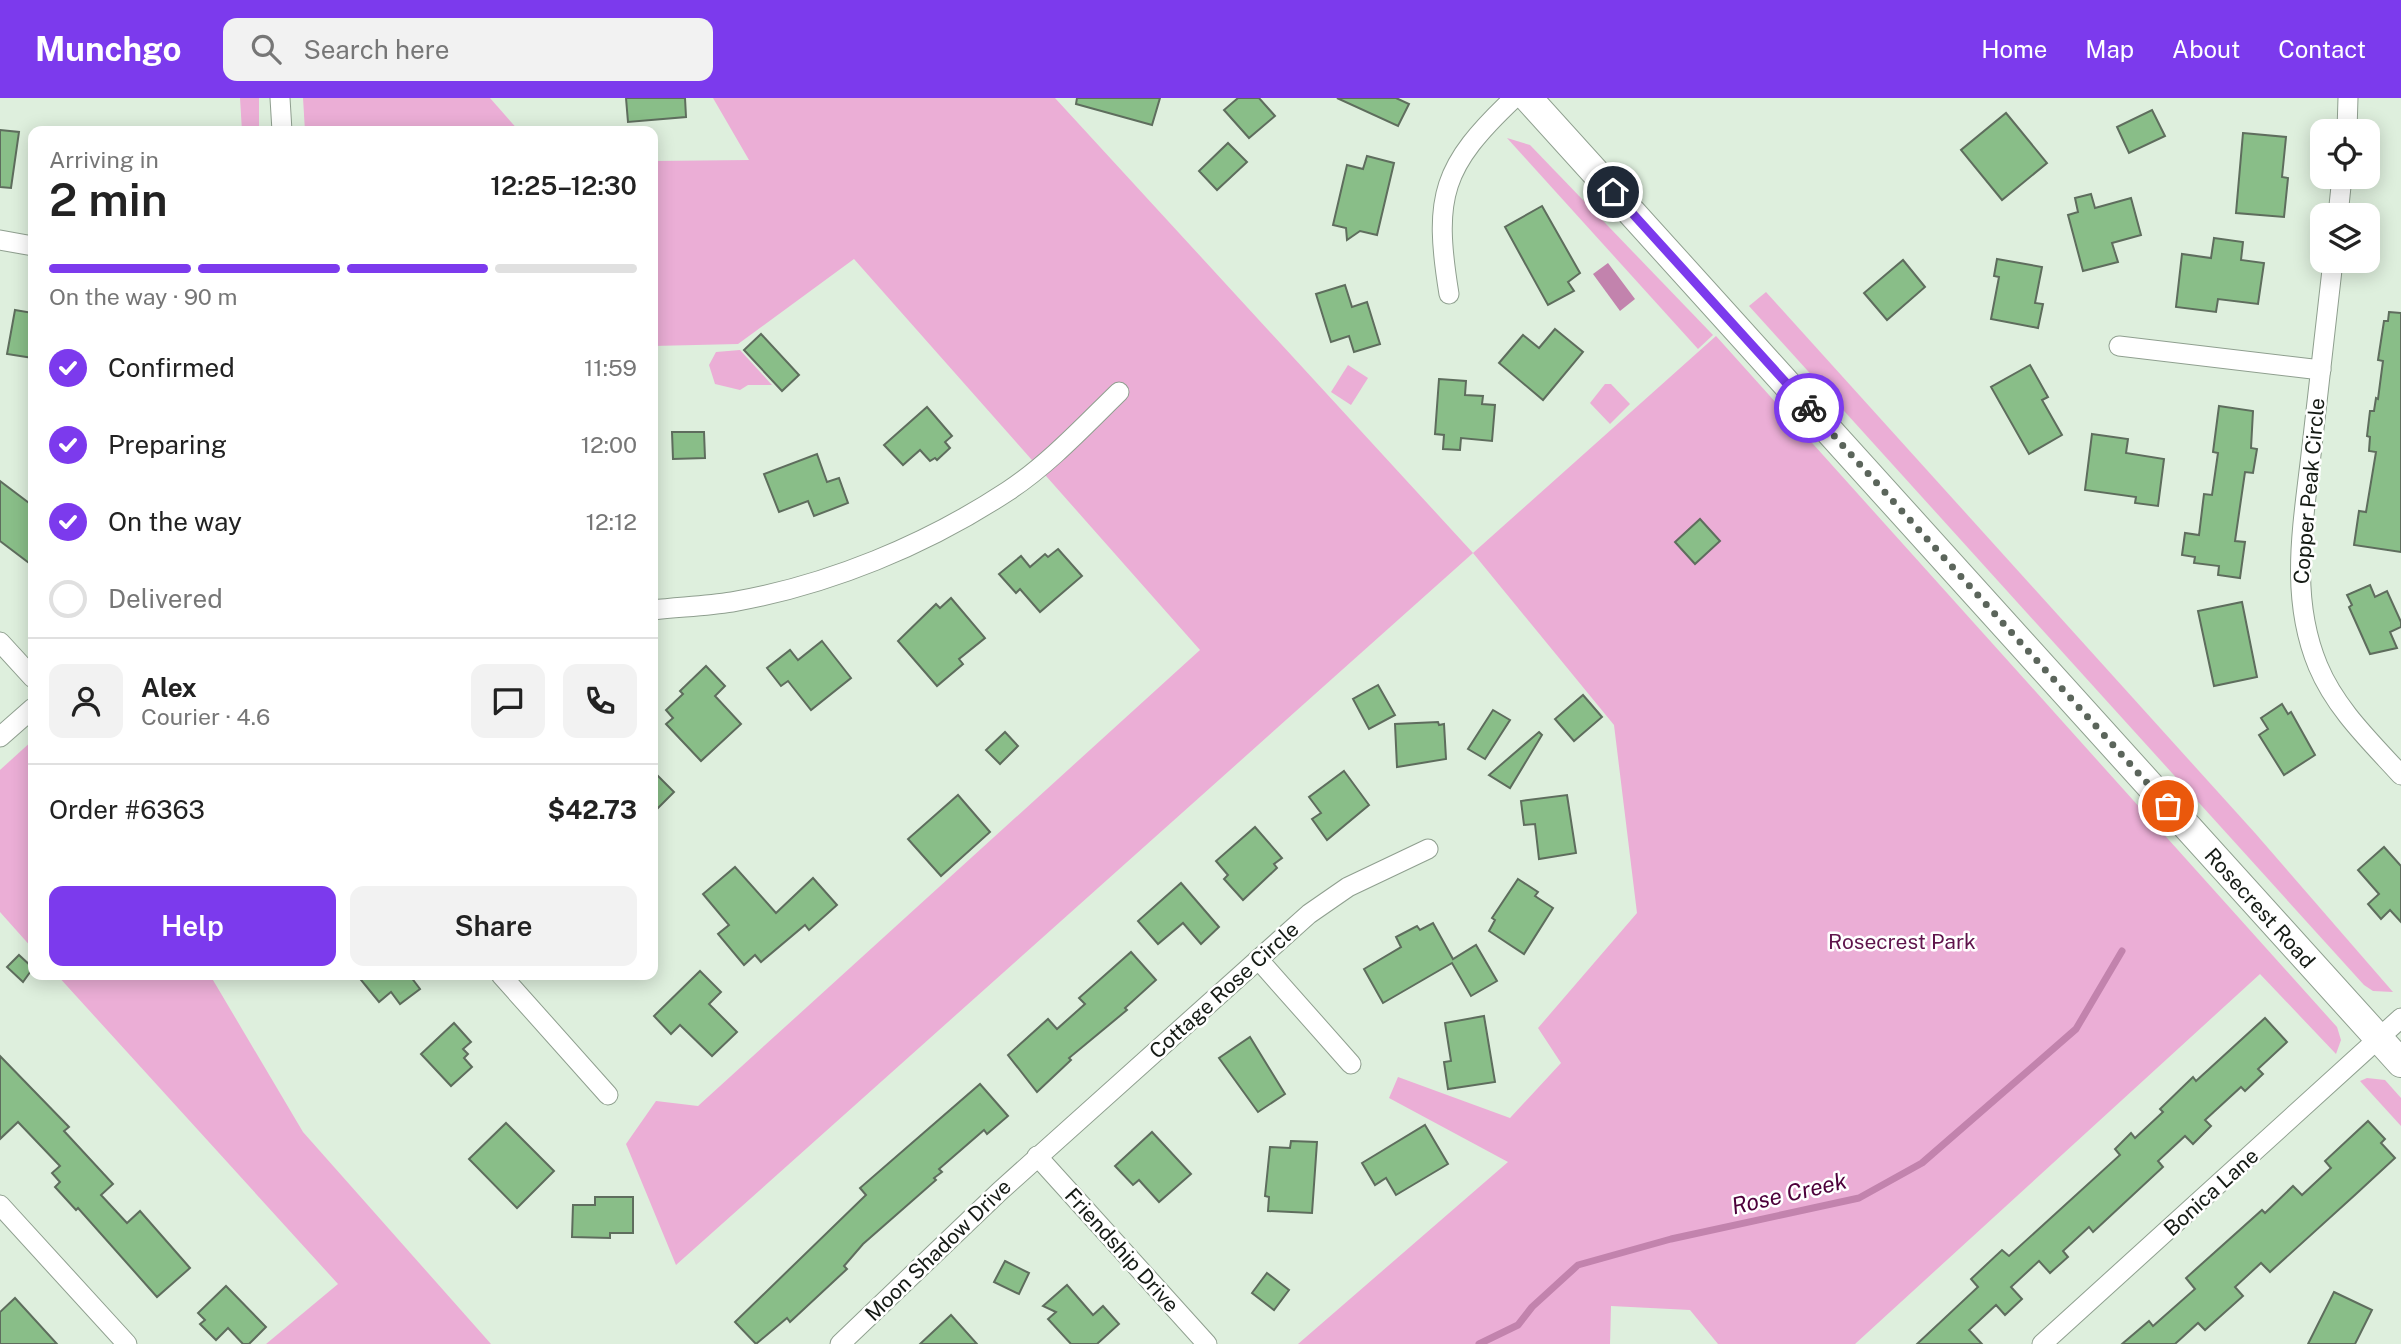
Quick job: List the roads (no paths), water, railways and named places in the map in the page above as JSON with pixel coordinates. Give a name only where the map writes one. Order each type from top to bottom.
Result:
[{"type":"main road","name":"Rosecrest Road","points":[[1528,98],[2401,1063]]},
{"type":"street","points":[[280,98],[282,126]]},
{"type":"street","points":[[1449,293],[1441,229],[1447,186],[1469,143],[1514,98]]},
{"type":"street","points":[[2347,119],[2348,98]]},
{"type":"street","points":[[0,240],[28,245]]},
{"type":"street","name":"Copper Peak Circle","points":[[2332,273],[2300,561],[2302,614],[2314,654],[2331,691],[2347,714],[2401,775]]},
{"type":"street","points":[[2119,346],[2321,370]]},
{"type":"street","points":[[658,609],[733,601],[844,573],[927,538],[1009,491],[1071,439],[1119,392]]},
{"type":"street","points":[[0,642],[28,673]]},
{"type":"street","points":[[0,737],[28,712]]},
{"type":"street","name":"Cottage Rose Circle","points":[[1037,1156],[1309,914],[1348,887],[1428,849]]},
{"type":"street","points":[[1258,959],[1351,1065]]},
{"type":"street","points":[[505,980],[608,1095]]},
{"type":"street","name":"Bonica Lane","points":[[2042,1344],[2401,1018]]},
{"type":"street","name":"Moon Shadow Drive","points":[[840,1344],[1037,1156]]},
{"type":"street","name":"Friendship Drive","points":[[1037,1156],[1206,1344]]},
{"type":"street","points":[[0,1205],[127,1344]]},
{"type":"waterway","name":"Rose Creek","points":[[1479,1344],[1518,1325],[1532,1307],[1578,1265],[1671,1239],[1859,1198],[1922,1163],[2076,1029],[2122,951]]},
{"type":"park label","name":"Rosecrest Park","points":[[1902,941]]}]
